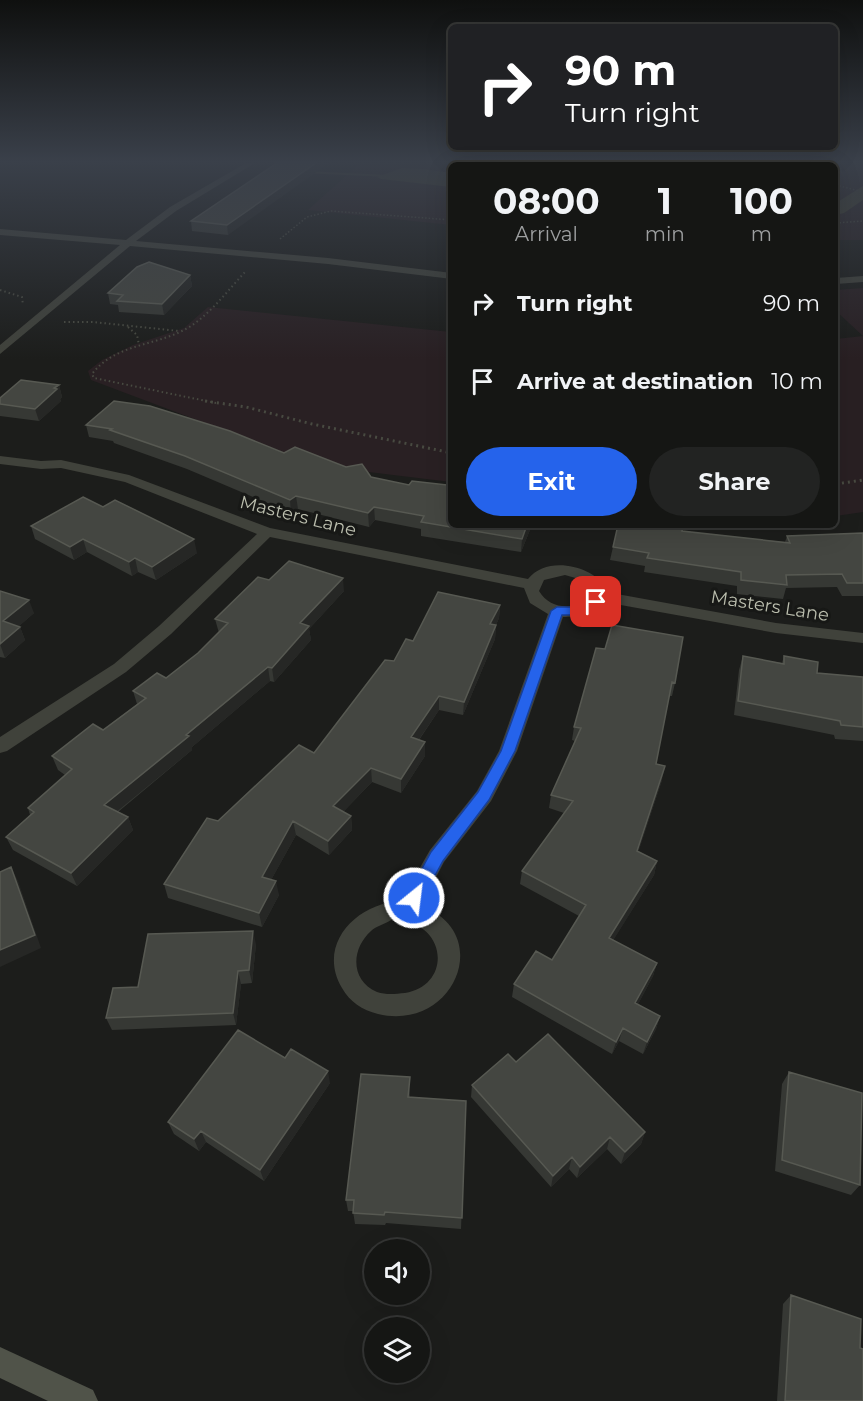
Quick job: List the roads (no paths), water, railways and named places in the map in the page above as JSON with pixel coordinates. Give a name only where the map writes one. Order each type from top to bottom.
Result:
[{"type":"street","points":[[0,351],[148,228]]},
{"type":"street","points":[[0,232],[262,255],[448,276]]},
{"type":"street","points":[[838,281],[863,279]]},
{"type":"street","name":"Masters Lane","points":[[3,454],[41,465],[61,464],[129,478],[238,523],[267,532],[532,585]]},
{"type":"street","points":[[0,746],[120,668],[165,630],[267,532]]},
{"type":"street","points":[[576,572],[594,582],[599,588],[600,596],[596,602],[580,611],[557,611],[539,603],[531,591],[536,578],[544,573],[576,572]]},
{"type":"street","name":"Masters Lane","points":[[600,596],[776,628],[863,638]]},
{"type":"street","points":[[407,911],[437,856],[484,796],[508,751],[557,611]]},
{"type":"street","points":[[389,911],[407,911],[424,916],[438,926],[447,940],[450,956],[448,973],[439,988],[423,999],[405,1005],[386,1006],[368,1000],[354,988],[345,973],[343,957],[349,939],[365,922],[389,911]]},
{"type":"street","points":[[0,1362],[82,1401]]}]
